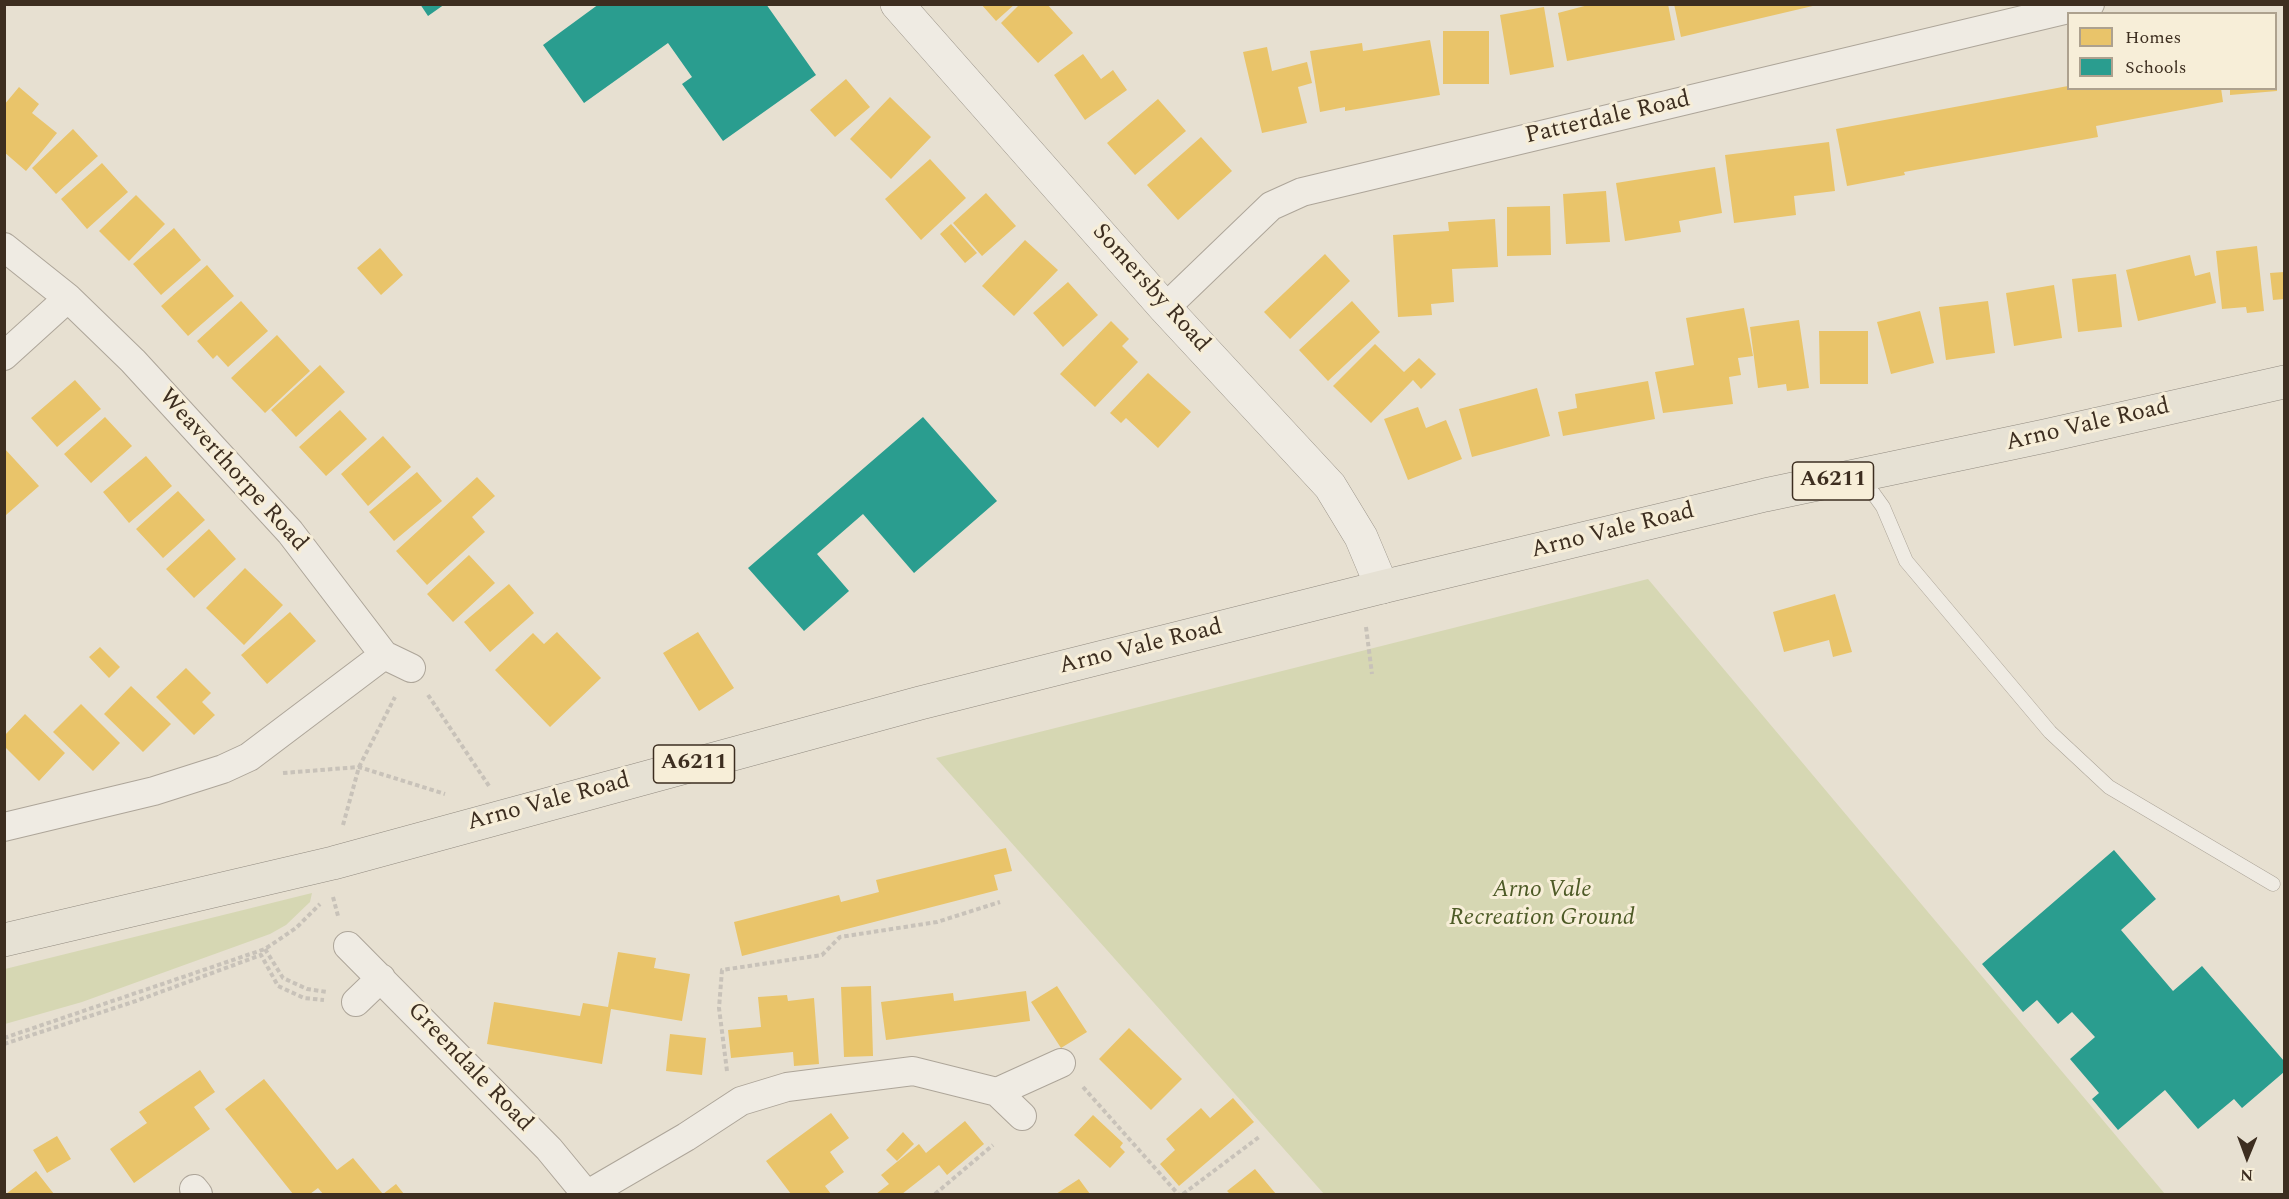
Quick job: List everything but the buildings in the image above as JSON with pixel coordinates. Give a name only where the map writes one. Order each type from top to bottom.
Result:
[{"type":"main road","name":"Arno Vale Road","points":[[4,940],[333,863],[920,703],[1382,587],[1765,495],[2284,382]]},
{"type":"street","name":"Somersby Road","points":[[897,4],[1165,308],[1330,486],[1361,537],[1382,587]]},
{"type":"street","name":"Patterdale Road","points":[[1165,308],[1271,206],[1302,192],[2090,4]]},
{"type":"street","name":"Weaverthorpe Road","points":[[4,247],[68,298],[132,361],[290,532],[384,655],[411,668]]},
{"type":"street","points":[[4,356],[68,298]]},
{"type":"street","points":[[4,827],[154,791],[223,769],[249,757],[384,655]]},
{"type":"street","name":"Greendale Road","points":[[348,946],[369,990],[549,1149],[587,1194]]},
{"type":"street","points":[[997,1092],[1061,1063]]},
{"type":"street","points":[[587,1194],[686,1137],[741,1101],[786,1087],[913,1071],[997,1092],[1022,1116]]},
{"type":"lane","points":[[1860,475],[1883,507],[1906,561],[2050,732],[2109,787],[2273,884]]},
{"type":"path","points":[[1365,624],[1372,674]]},
{"type":"path","points":[[359,767],[411,668],[508,815]]},
{"type":"path","points":[[275,774],[359,767],[454,798]]},
{"type":"path","points":[[4,1038],[265,949],[296,928],[331,892]]},
{"type":"path","points":[[741,1101],[725,1067],[719,1008],[722,970],[822,955],[840,937],[938,922],[1000,902]]},
{"type":"path","points":[[4,1044],[136,1001],[261,955],[265,949]]},
{"type":"path","points":[[265,949],[283,978],[307,989],[334,993],[369,990]]},
{"type":"path","points":[[261,955],[278,986],[304,998],[324,1000],[369,990]]},
{"type":"path","points":[[1061,1063],[1178,1194]]},
{"type":"path","points":[[1183,1194],[1259,1137]]},
{"type":"path","points":[[935,1194],[993,1145]]},
{"type":"green space","name":"Arno Vale Recreation Ground","points":[[1648,579],[2165,1194],[1324,1194],[936,758]]},
{"type":"green space","points":[[312,893],[310,902],[286,925],[270,934],[82,1002],[5,1024],[5,969]]}]
